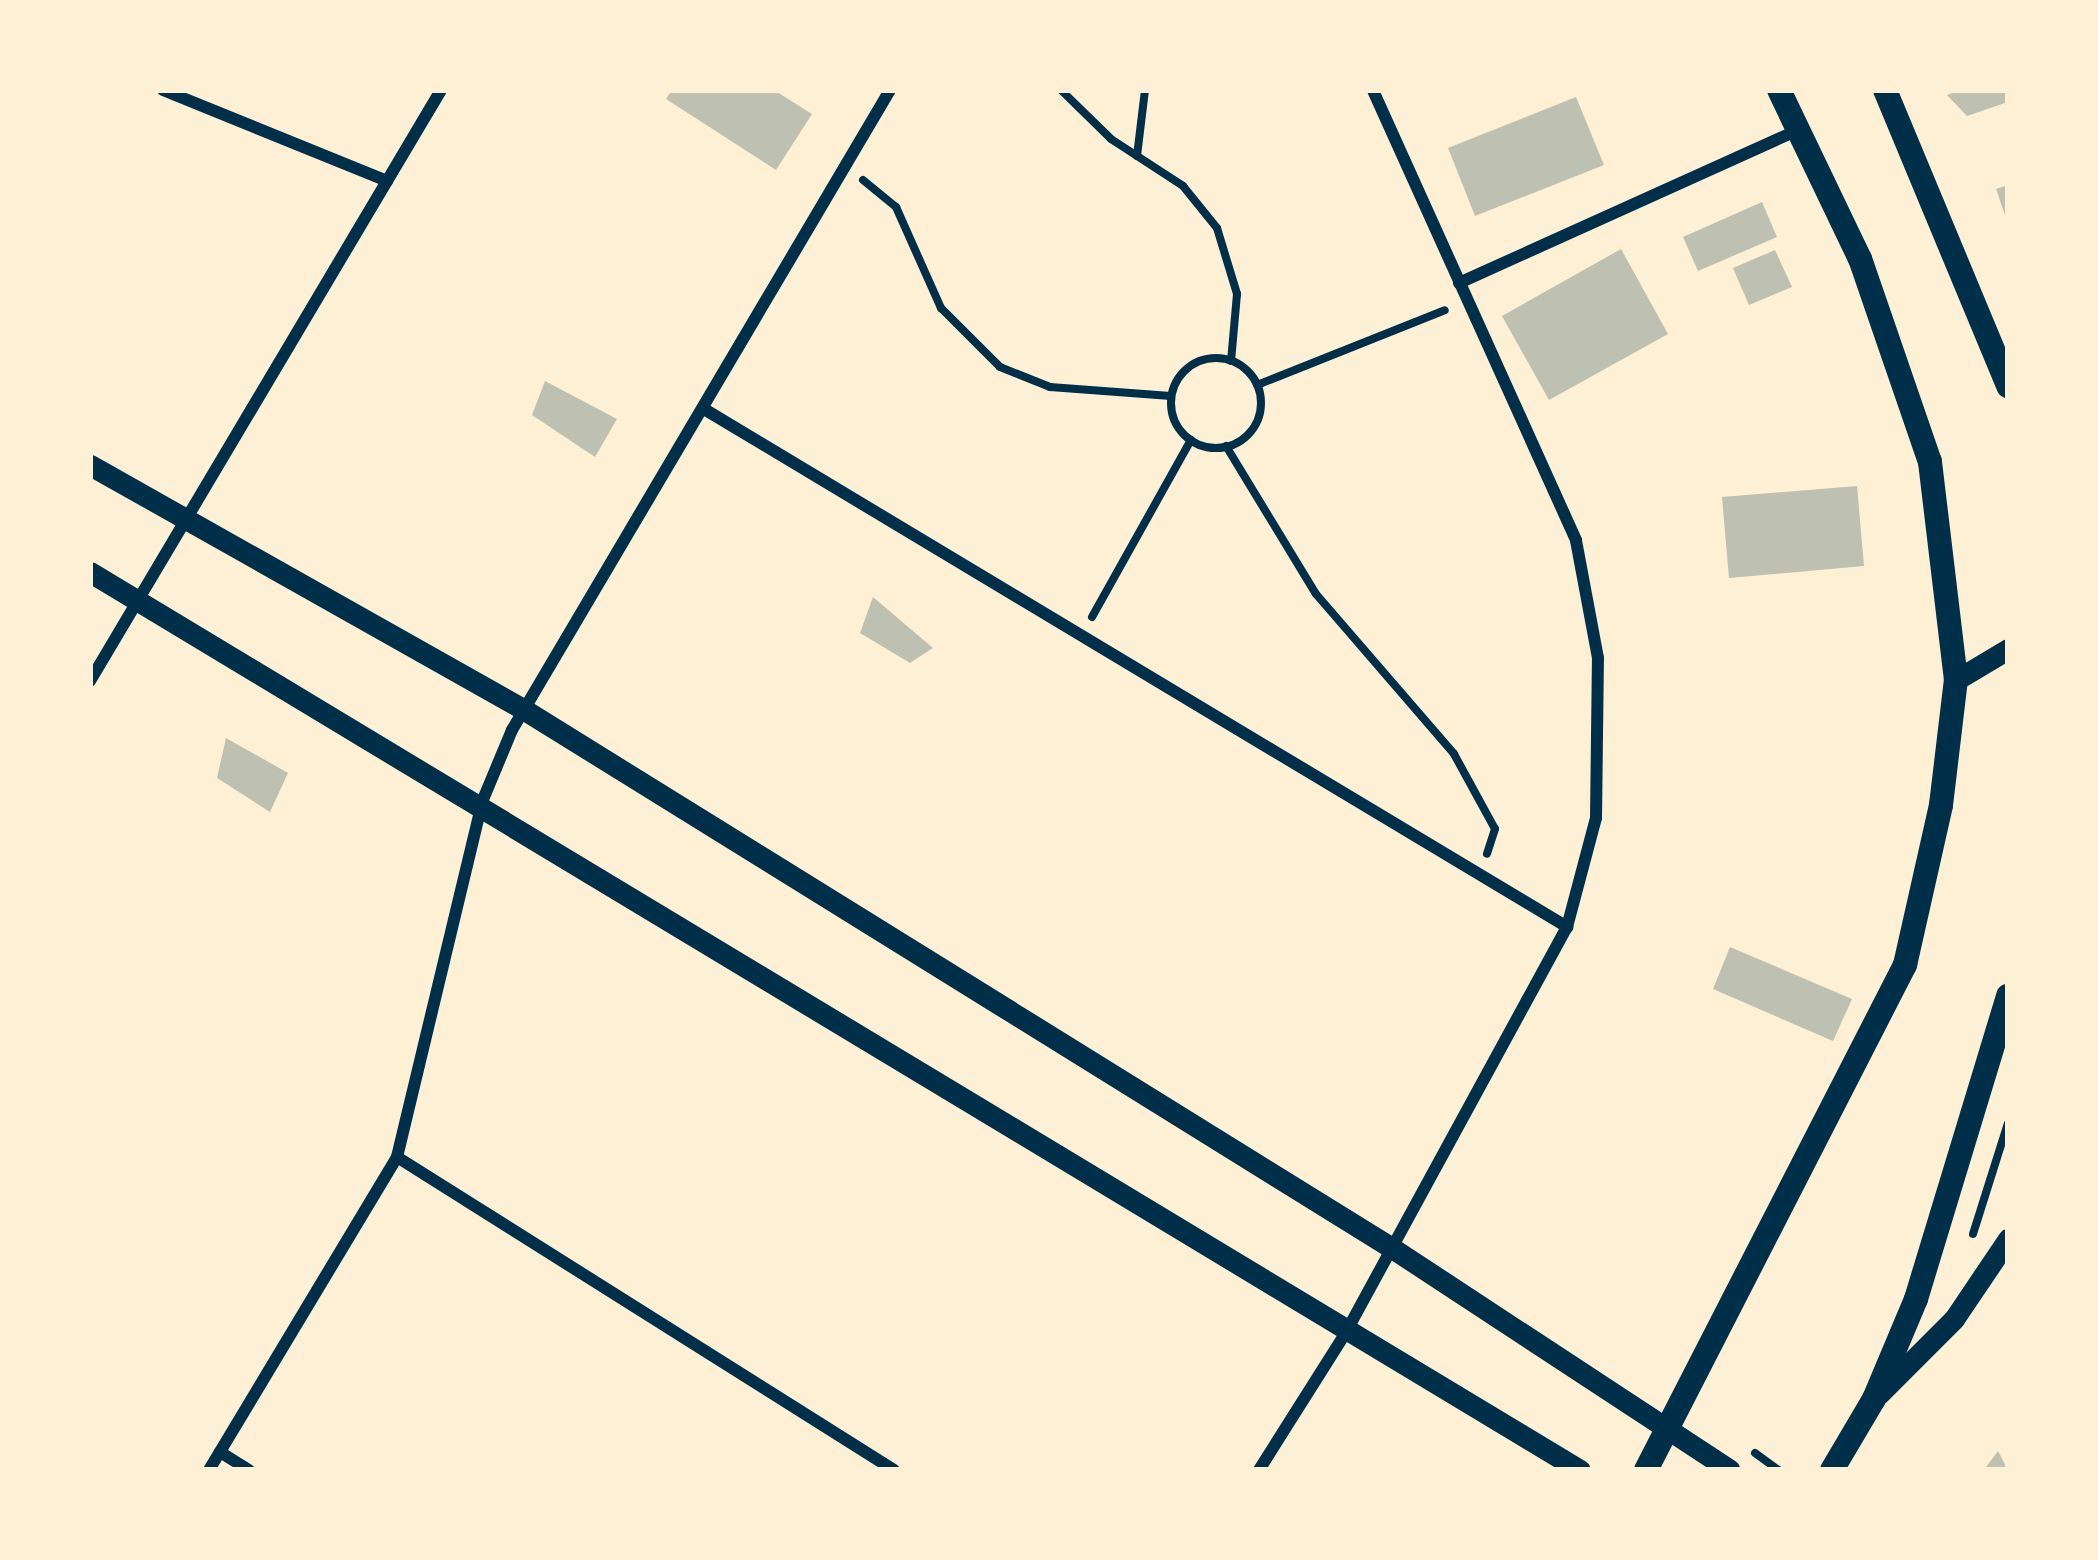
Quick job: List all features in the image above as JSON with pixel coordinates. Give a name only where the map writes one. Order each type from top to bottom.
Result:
[{"type":"main road","points":[[1646,1470],[1673,1426],[1905,965],[1941,805],[1956,680],[1930,462],[1860,259],[1779,90]]},
{"type":"main road","points":[[1885,90],[2008,386]]},
{"type":"main road","points":[[1832,1470],[1874,1399],[1949,1207],[2008,996]]},
{"type":"street","points":[[163,90],[387,182]]},
{"type":"street","points":[[90,680],[441,90]]},
{"type":"street","points":[[209,1470],[397,1157],[482,802],[523,709],[704,409],[842,163],[890,90]]},
{"type":"street","points":[[1258,1470],[1345,1334],[1567,927],[1596,818],[1598,658],[1576,540],[1373,90]]},
{"type":"street","points":[[1460,283],[1799,129]]},
{"type":"street","points":[[704,409],[1567,927]]},
{"type":"street","points":[[90,465],[190,516],[523,709],[1392,1248],[1673,1426],[1730,1470]]},
{"type":"street","points":[[90,572],[482,802],[1345,1334],[1580,1470]]},
{"type":"street","points":[[1956,680],[2008,649]]},
{"type":"street","points":[[397,1157],[894,1470]]},
{"type":"street","points":[[1874,1399],[1954,1319],[2008,1240]]},
{"type":"street","points":[[220,1452],[249,1470]]},
{"type":"path","points":[[1061,90],[1136,156],[1183,186],[1217,228],[1237,294],[1231,361]]},
{"type":"path","points":[[1136,156],[1145,90]]},
{"type":"path","points":[[842,163],[896,207],[941,308],[1000,367],[1071,391],[1171,396]]},
{"type":"path","points":[[1257,385],[1456,306]]},
{"type":"path","points":[[1231,361],[1257,385],[1255,426],[1226,446],[1191,440],[1174,422],[1171,396],[1196,362],[1231,361]]},
{"type":"path","points":[[1082,634],[1191,440]]},
{"type":"path","points":[[1226,446],[1316,595],[1454,754],[1495,829],[1480,876]]},
{"type":"path","points":[[1966,1252],[2008,1123]]},
{"type":"building","points":[[672,90],[774,90],[812,114],[776,170],[666,99]]},
{"type":"building","points":[[1961,90],[2008,90],[2008,102],[1967,116],[1947,95]]},
{"type":"building","points":[[1576,97],[1604,165],[1475,216],[1448,148]]},
{"type":"building","points":[[2008,185],[2008,221],[2007,221],[1996,189]]},
{"type":"building","points":[[1762,202],[1777,237],[1698,271],[1683,237]]},
{"type":"building","points":[[1621,249],[1668,334],[1549,400],[1502,316]]},
{"type":"building","points":[[1775,250],[1792,287],[1749,305],[1733,268]]},
{"type":"building","points":[[545,381],[617,419],[595,457],[532,415]]},
{"type":"building","points":[[1857,486],[1864,566],[1729,578],[1722,497]]},
{"type":"building","points":[[873,597],[933,648],[910,663],[860,633]]},
{"type":"building","points":[[226,738],[288,773],[270,812],[217,778]]},
{"type":"building","points":[[1730,947],[1852,999],[1833,1041],[1713,989]]},
{"type":"building","points":[[1998,1451],[2008,1470],[1984,1470]]}]
